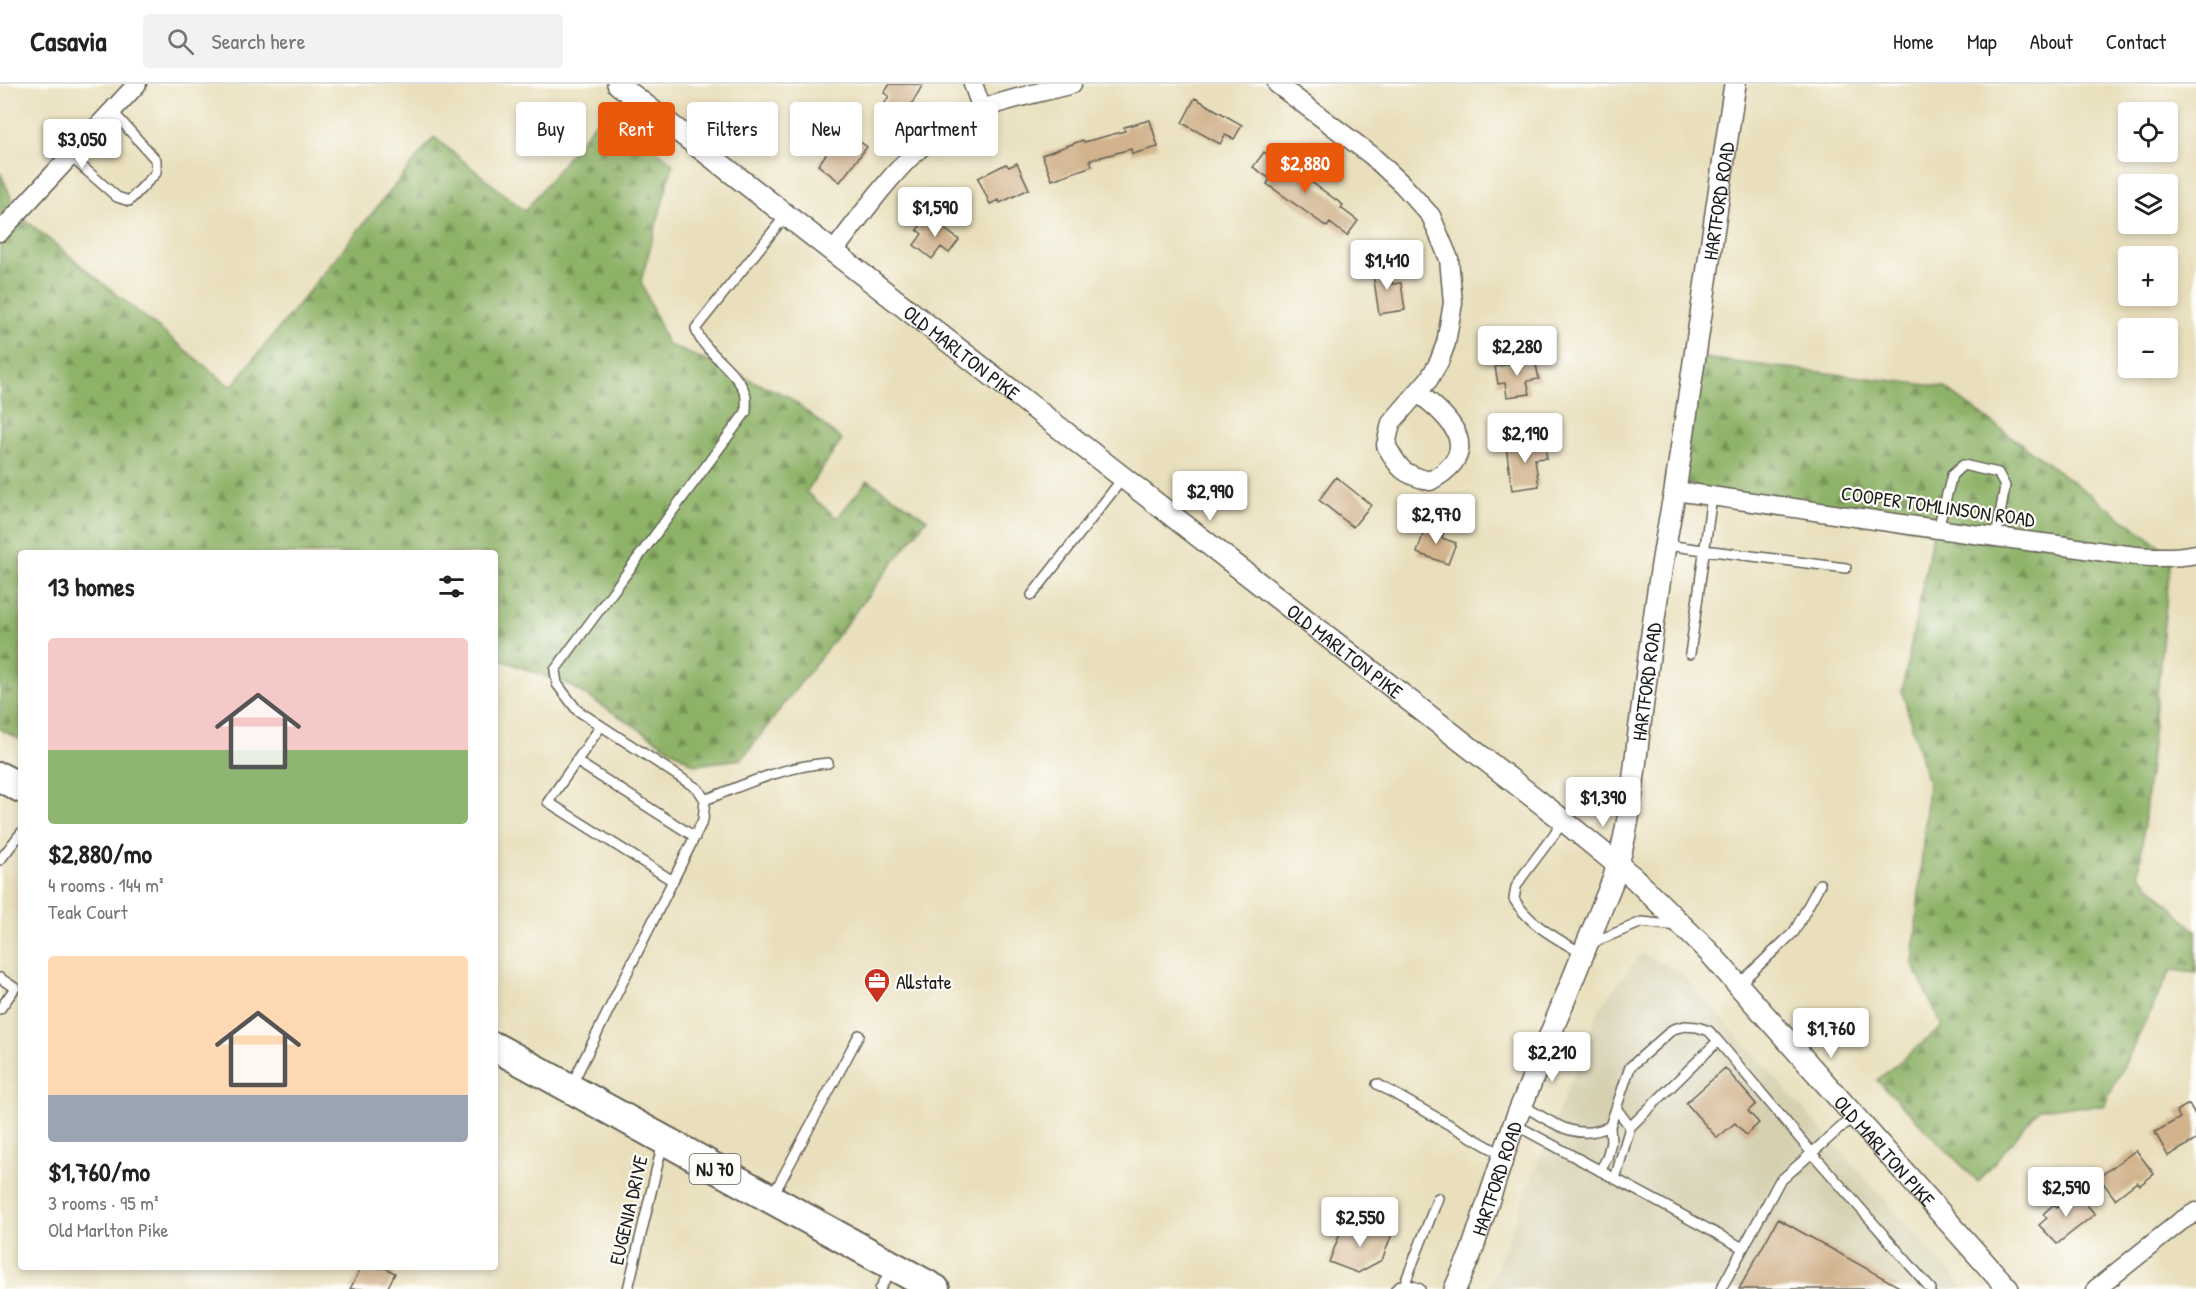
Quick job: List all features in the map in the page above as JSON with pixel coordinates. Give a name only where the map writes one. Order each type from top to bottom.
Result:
[{"type":"highway","points":[[0,777],[18,786]]},
{"type":"highway","name":"NJ 70","points":[[498,1049],[770,1200],[887,1278],[935,1289]]},
{"type":"street","points":[[0,232],[137,84]]},
{"type":"street","name":"OLD MARLTON PIKE","points":[[618,84],[1618,865],[1684,927],[1738,985],[2008,1289]]},
{"type":"street","points":[[973,84],[979,102]]},
{"type":"street","points":[[998,105],[1072,84]]},
{"type":"street","points":[[1277,84],[1371,155],[1431,216],[1441,237],[1449,259],[1453,281],[1450,324],[1439,362],[1418,393],[1391,423],[1386,445],[1397,465],[1409,476],[1430,481],[1444,473],[1455,462],[1460,441],[1453,426],[1440,410],[1418,393]]},
{"type":"street","name":"HARTFORD ROAD","points":[[1455,1289],[1471,1253],[1518,1115],[1618,865],[1632,792],[1665,545],[1735,84]]},
{"type":"street","points":[[833,252],[885,184],[910,156]]},
{"type":"street","name":"COOPER TOMLINSON ROAD","points":[[1675,491],[1996,537],[2150,556],[2196,554]]},
{"type":"street","points":[[2096,1289],[2181,1221],[2196,1212]]},
{"type":"lane","points":[[70,156],[117,197],[129,201],[156,173],[156,160],[113,111]]},
{"type":"lane","points":[[570,1088],[703,820],[705,800],[698,789],[577,710],[557,684],[555,670],[746,412],[746,394],[735,375],[696,334],[696,328],[786,215]]},
{"type":"lane","points":[[1938,529],[1952,475],[1964,465],[1998,473],[2005,486],[1996,537]]},
{"type":"lane","points":[[1032,595],[1123,478]]},
{"type":"lane","points":[[1690,654],[1712,496]]},
{"type":"lane","points":[[1665,545],[1846,568]]},
{"type":"lane","points":[[601,726],[548,802],[673,881]]},
{"type":"lane","points":[[576,761],[695,837]]},
{"type":"lane","points":[[705,800],[766,776],[805,765],[828,763]]},
{"type":"lane","points":[[1564,821],[1516,887],[1514,899],[1532,920],[1550,935],[1585,950],[1642,922],[1684,927]]},
{"type":"lane","points":[[0,860],[18,837]]},
{"type":"lane","points":[[1738,985],[1794,932],[1820,884]]},
{"type":"lane","points":[[0,978],[15,988],[0,1009]]},
{"type":"lane","points":[[1600,1171],[1611,1142],[1610,1126],[1629,1067],[1672,1029],[1685,1026],[1709,1031],[1812,1153],[1932,1289]]},
{"type":"lane","points":[[770,1200],[859,1035]]},
{"type":"lane","points":[[1615,1179],[1630,1127],[1719,1041]]},
{"type":"lane","points":[[1377,1084],[1504,1155]]},
{"type":"lane","points":[[1616,1108],[1630,1127]]},
{"type":"lane","points":[[1518,1115],[1575,1132],[1599,1131],[1610,1126]]},
{"type":"lane","points":[[1518,1115],[1600,1171],[1743,1248]]},
{"type":"lane","points":[[1721,1289],[1779,1182],[1855,1115]]},
{"type":"lane","name":"EUGENIA DRIVE","points":[[628,1289],[664,1140]]},
{"type":"lane","points":[[1396,1289],[1405,1283],[1438,1198]]},
{"type":"lane","points":[[1405,1283],[1420,1289]]},
{"type":"shaded area","points":[[1641,953],[1679,971],[1965,1289],[1488,1289],[1600,1007]]},
{"type":"green space","points":[[598,119],[598,156],[663,156],[673,164],[641,281],[667,344],[787,396],[842,440],[806,492],[837,518],[868,480],[927,519],[742,759],[695,765],[570,685],[498,659],[498,550],[18,550],[18,738],[0,729],[0,172],[19,215],[231,387],[434,137],[525,211],[569,156],[586,156],[586,134]]},
{"type":"green space","points":[[1702,358],[1944,387],[2171,554],[2139,874],[2196,930],[2196,973],[2171,970],[2104,1106],[2040,1108],[1978,1182],[1877,1080],[1942,1027],[1913,964],[1928,784],[1902,691],[1933,532],[1682,484]]},
{"type":"building","points":[[890,84],[923,84],[913,102],[885,102],[889,96],[884,93]]},
{"type":"building","points":[[1195,98],[1242,125],[1234,139],[1225,135],[1220,144],[1182,123]]},
{"type":"building","points":[[1150,120],[1158,147],[1132,154],[1131,149],[1090,160],[1092,166],[1052,180],[1042,155],[1083,140],[1084,142],[1125,131],[1124,127]]},
{"type":"building","points":[[862,143],[867,147],[862,153]]},
{"type":"building","points":[[1264,152],[1280,164],[1282,161],[1343,205],[1341,208],[1358,221],[1347,236],[1330,223],[1327,227],[1267,184],[1270,179],[1253,167]]},
{"type":"building","points":[[825,156],[860,156],[840,182],[818,165]]},
{"type":"building","points":[[1017,163],[1029,189],[1000,203],[999,200],[990,204],[978,178],[1006,164],[1009,167]]},
{"type":"building","points":[[928,216],[959,240],[949,253],[941,247],[932,259],[914,245],[922,234],[917,230]]},
{"type":"building","points":[[1389,264],[1392,284],[1401,283],[1405,310],[1379,314],[1372,267]]},
{"type":"building","points":[[1535,360],[1539,379],[1527,381],[1530,394],[1507,397],[1505,383],[1498,384],[1495,367]]},
{"type":"building","points":[[1544,441],[1547,458],[1535,459],[1539,486],[1512,490],[1506,447]]},
{"type":"building","points":[[1336,477],[1371,505],[1353,527],[1319,500]]},
{"type":"building","points":[[1426,525],[1444,532],[1442,538],[1456,543],[1448,564],[1417,553]]},
{"type":"building","points":[[1725,1068],[1756,1104],[1748,1111],[1759,1123],[1746,1135],[1735,1123],[1717,1138],[1686,1103]]},
{"type":"building","points":[[2189,1104],[2196,1116],[2196,1140],[2168,1156],[2155,1132],[2180,1118],[2176,1111]]},
{"type":"building","points":[[2136,1150],[2154,1174],[2140,1185],[2137,1182],[2115,1199],[2099,1177]]},
{"type":"building","points":[[2075,1192],[2095,1214],[2057,1244],[2039,1225],[2047,1218],[2043,1214],[2054,1204],[2057,1208]]},
{"type":"building","points":[[1778,1219],[1903,1289],[1739,1289]]},
{"type":"building","points":[[1361,1223],[1392,1234],[1382,1260],[1358,1273],[1329,1262],[1340,1233]]},
{"type":"building","points":[[360,1270],[389,1270],[395,1273],[387,1289],[350,1289]]},
{"type":"place","name":"Allstate","points":[[877,1004]]}]
